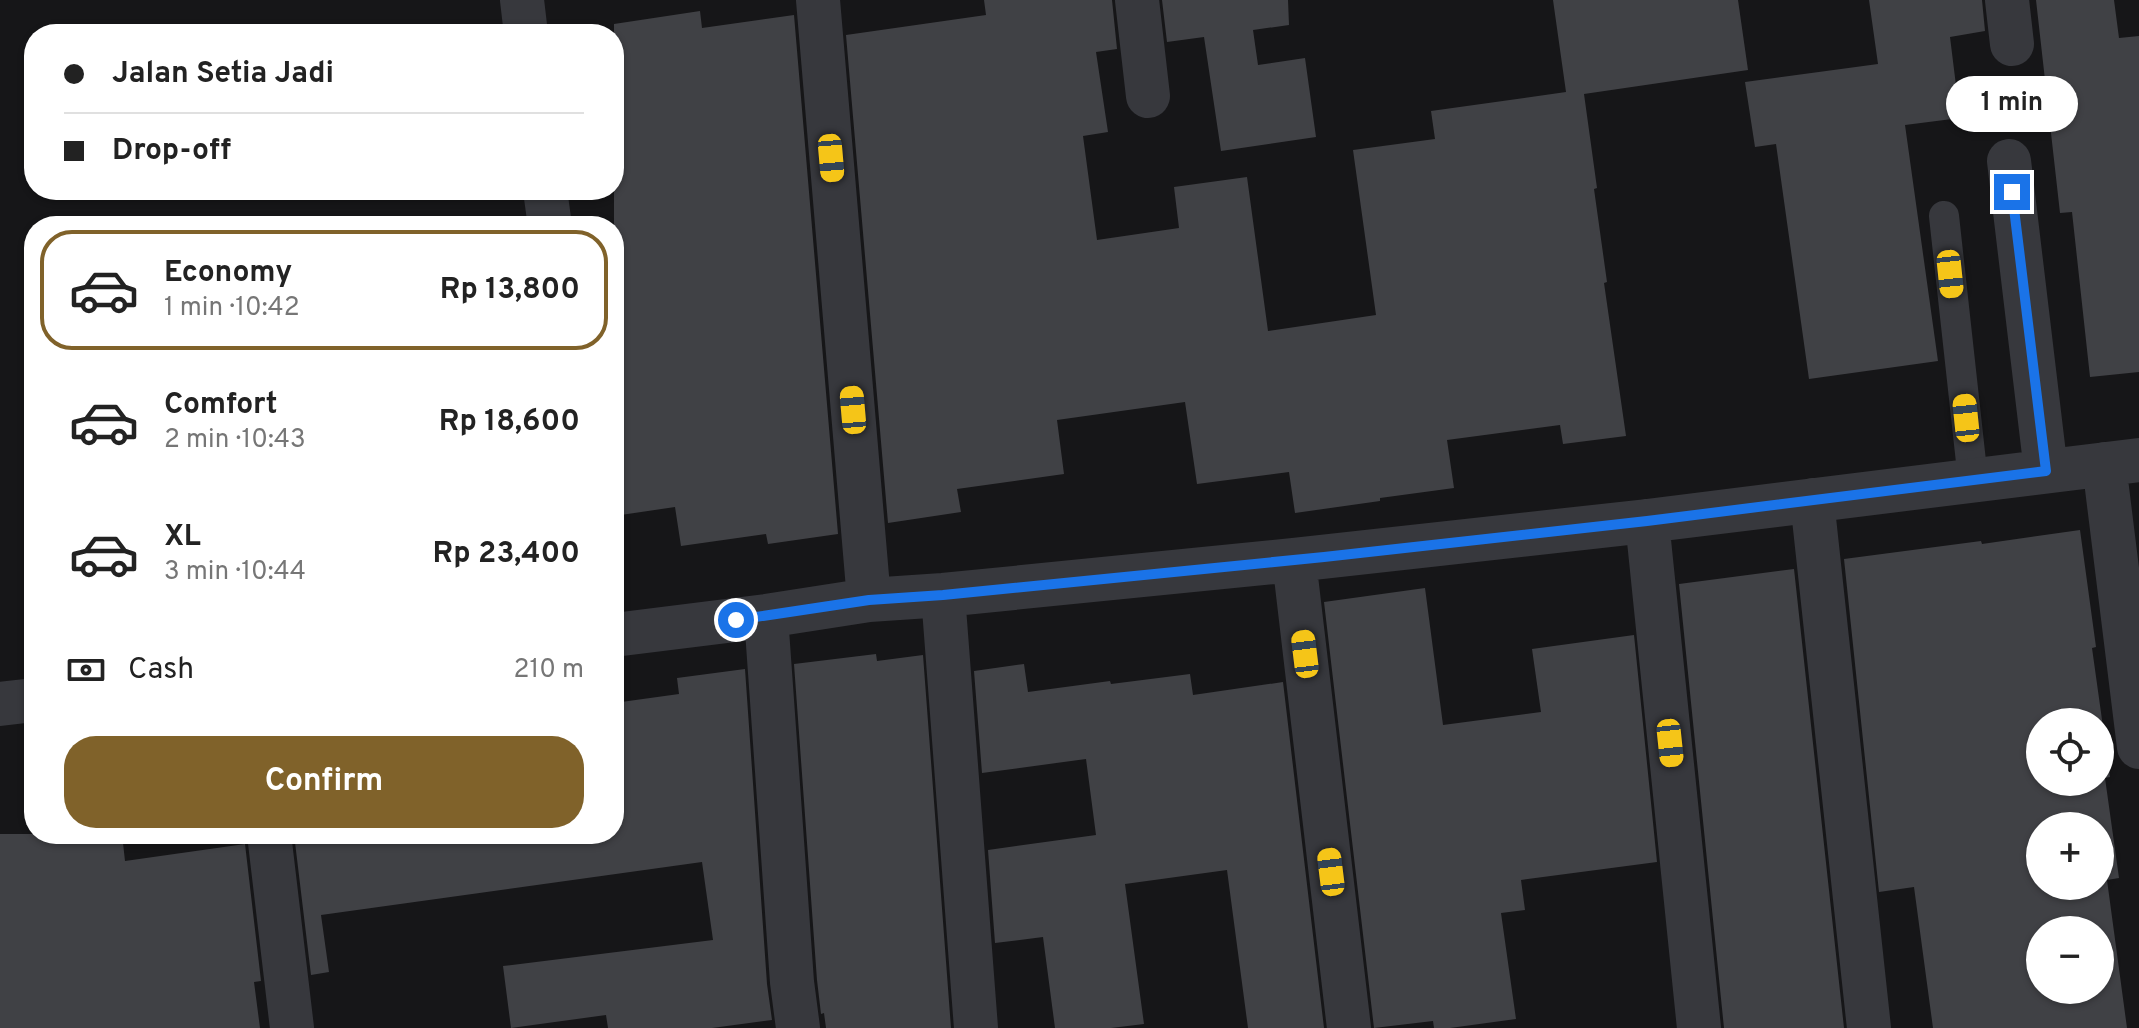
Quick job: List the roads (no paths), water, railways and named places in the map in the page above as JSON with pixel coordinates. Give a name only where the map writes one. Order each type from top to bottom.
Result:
[{"type":"street","points":[[522,0],[525,24]]},
{"type":"street","points":[[818,0],[869,600]]},
{"type":"street","points":[[1137,0],[1148,96]]},
{"type":"street","points":[[2007,0],[2012,44]]},
{"type":"street","points":[[2009,161],[2046,471]]},
{"type":"street","points":[[624,634],[869,600],[1294,560],[1647,521],[2122,462],[2139,747]]},
{"type":"street","points":[[1812,500],[1869,1028]]},
{"type":"street","points":[[1647,521],[1699,1028]]},
{"type":"street","points":[[1294,560],[1349,1028]]},
{"type":"street","points":[[943,595],[976,1028]]},
{"type":"street","points":[[766,616],[792,982],[798,1028]]},
{"type":"street","points":[[0,704],[24,701]]},
{"type":"street","points":[[270,844],[292,1028]]},
{"type":"lane","points":[[1944,216],[1973,480]]}]
